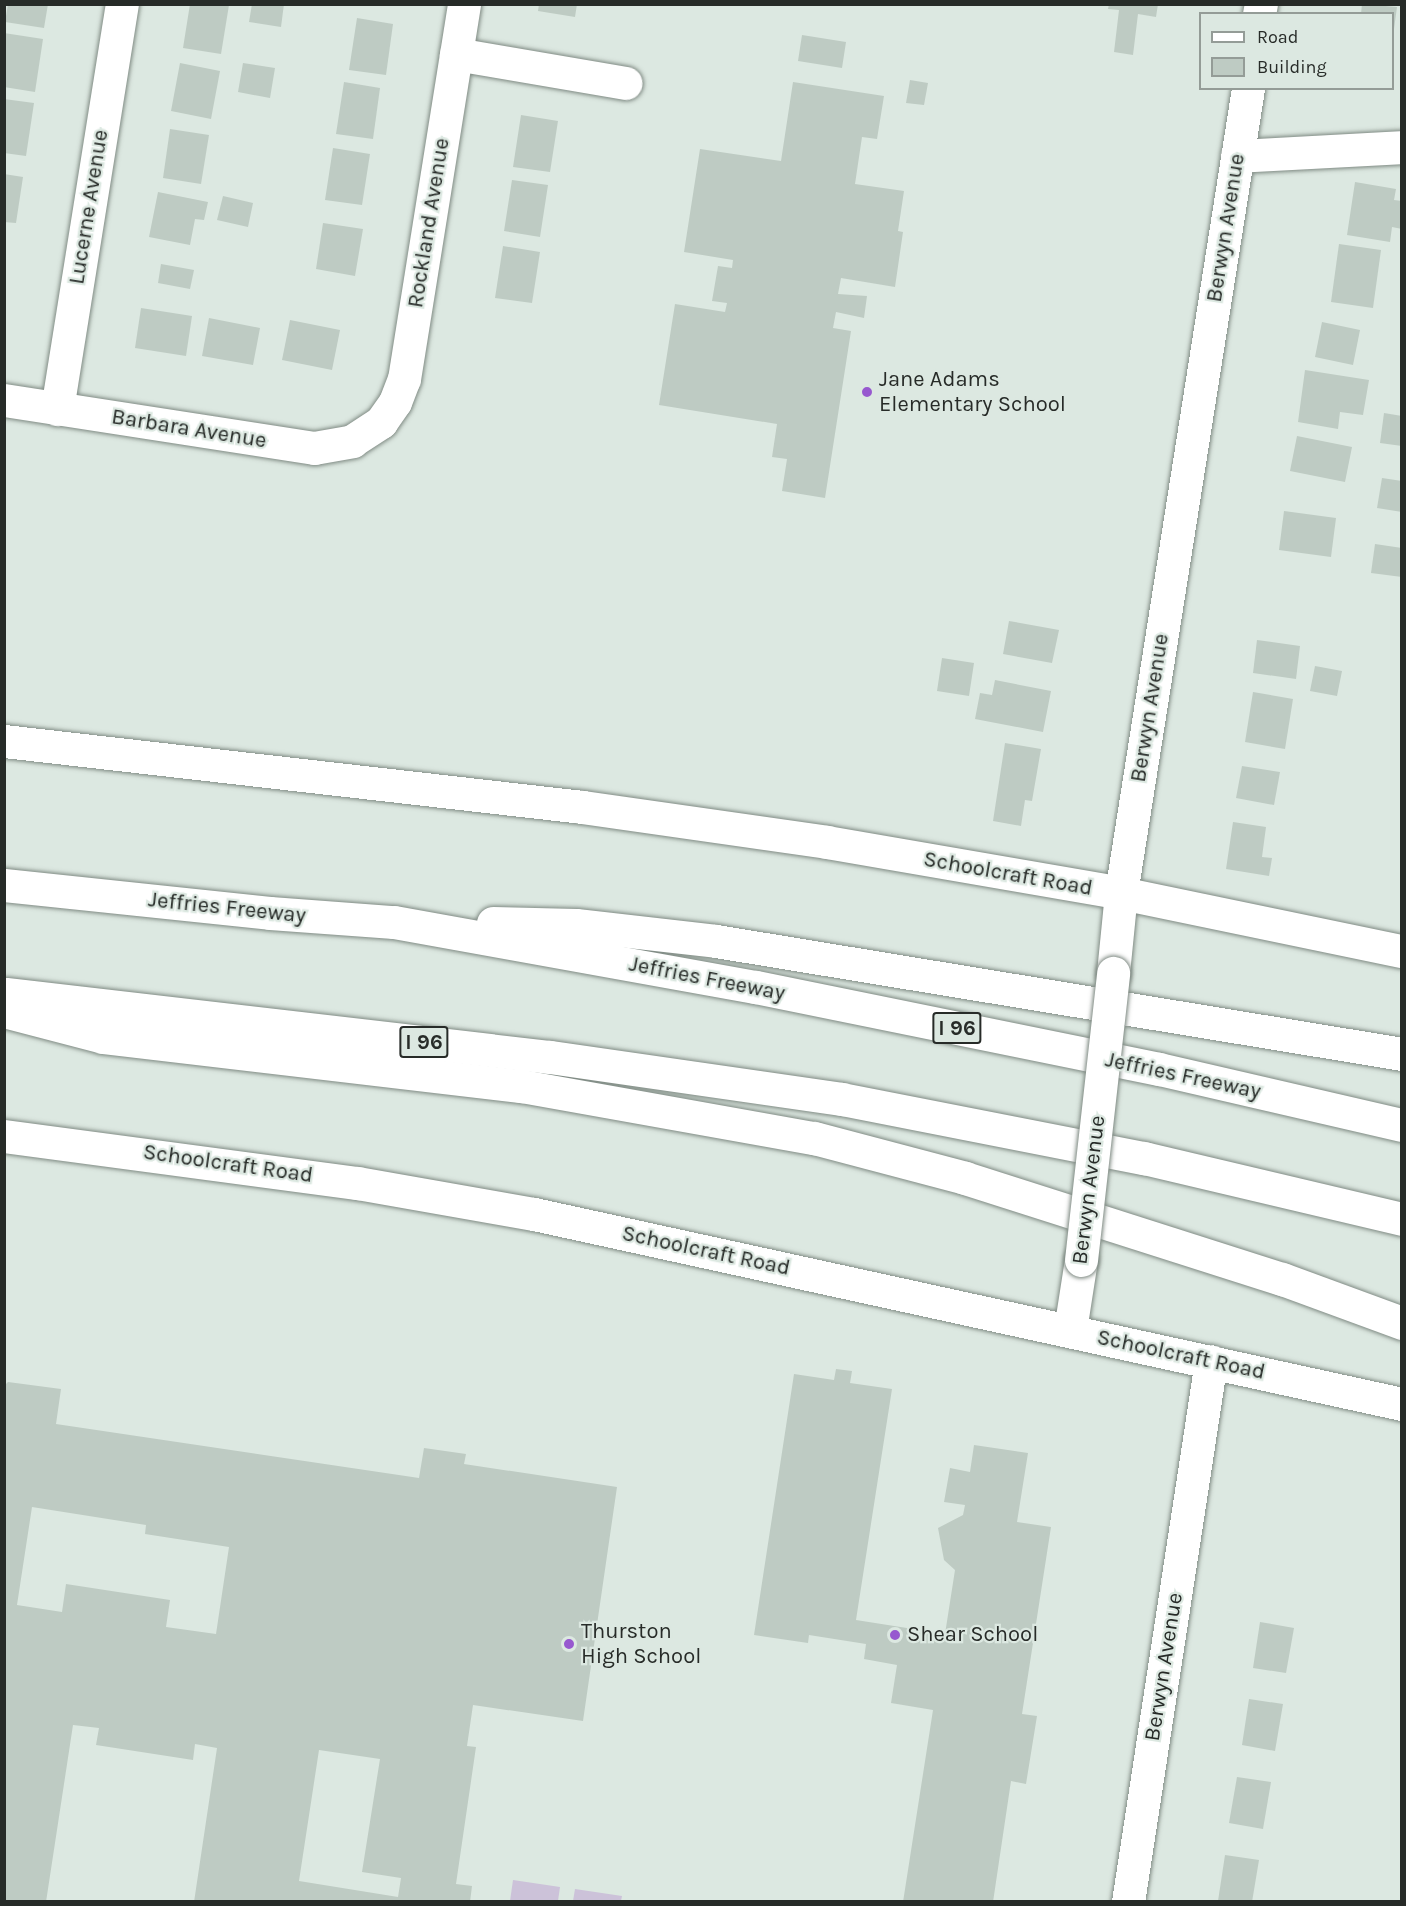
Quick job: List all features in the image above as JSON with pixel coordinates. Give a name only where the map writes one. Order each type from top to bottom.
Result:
[{"type":"main road","name":"Lucerne Avenue","points":[[57,409],[122,4]]},
{"type":"main road","name":"Rockland Avenue","points":[[370,431],[395,402],[404,379],[464,4]]},
{"type":"main road","points":[[456,54],[626,83]]},
{"type":"main road","name":"Berwyn Avenue","points":[[1070,1330],[1082,1260],[1121,893],[1248,90]]},
{"type":"main road","points":[[1237,156],[1401,147]]},
{"type":"main road","name":"Barbara Avenue","points":[[4,400],[314,448],[336,446],[370,431]]},
{"type":"main road","name":"Schoolcraft Road","points":[[4,741],[582,807],[827,842],[1121,893],[1401,951]]},
{"type":"main road","name":"Jeffries Freeway","points":[[4,885],[270,913],[394,922],[779,992],[1159,1070],[1401,1125]]},
{"type":"main road","points":[[394,922],[576,925],[716,942],[1401,1054]]},
{"type":"main road","name":"I 96","points":[[4,994],[538,1055],[842,1099],[1144,1158],[1401,1219]]},
{"type":"main road","points":[[4,1011],[103,1037],[521,1086],[814,1138],[1021,1196],[1282,1279],[1401,1323]]},
{"type":"main road","name":"Schoolcraft Road","points":[[4,1137],[358,1182],[534,1214],[1401,1404]]},
{"type":"main road","name":"Berwyn Avenue","points":[[1128,1902],[1211,1361]]},
{"type":"shaded area","points":[[513,1880],[560,1887],[558,1901],[510,1901]]},
{"type":"shaded area","points":[[575,1889],[622,1896],[621,1901],[573,1901]]},
{"type":"building","points":[[8,4],[48,4],[44,28],[5,22]]},
{"type":"building","points":[[190,4],[229,5],[221,54],[183,48]]},
{"type":"building","points":[[252,4],[284,4],[281,27],[249,22]]},
{"type":"building","points":[[539,4],[577,4],[575,17],[538,11]]},
{"type":"building","points":[[1109,4],[1158,4],[1156,17],[1138,14],[1133,55],[1114,52],[1119,10],[1108,9]]},
{"type":"building","points":[[1362,4],[1397,7],[1394,29],[1394,12],[1361,12]]},
{"type":"building","points":[[357,18],[393,24],[386,75],[349,70]]},
{"type":"building","points":[[4,33],[43,39],[35,92],[4,87]]},
{"type":"building","points":[[802,35],[846,42],[842,68],[798,61]]},
{"type":"building","points":[[180,63],[220,71],[211,119],[171,111]]},
{"type":"building","points":[[243,63],[275,68],[270,98],[238,92]]},
{"type":"building","points":[[910,80],[928,83],[924,105],[906,103]]},
{"type":"building","points":[[344,82],[380,88],[373,139],[336,134]]},
{"type":"building","points":[[793,82],[884,96],[877,139],[862,137],[855,184],[904,191],[898,231],[903,232],[895,287],[841,278],[838,294],[867,296],[864,318],[836,312],[833,328],[851,331],[825,498],[782,491],[787,459],[772,457],[777,424],[659,405],[675,304],[725,312],[727,303],[712,301],[718,266],[732,268],[733,260],[684,252],[700,149],[781,161]]},
{"type":"building","points":[[4,99],[34,103],[26,156],[4,153]]},
{"type":"building","points":[[521,115],[558,121],[550,172],[513,167]]},
{"type":"building","points":[[170,129],[209,135],[201,184],[163,178]]},
{"type":"building","points":[[333,148],[370,154],[362,205],[325,200]]},
{"type":"building","points":[[4,174],[23,177],[16,223],[4,222]]},
{"type":"building","points":[[512,180],[548,185],[540,237],[504,231]]},
{"type":"building","points":[[1355,182],[1396,189],[1394,200],[1402,201],[1402,229],[1392,227],[1390,242],[1347,235]]},
{"type":"building","points":[[158,192],[208,202],[204,220],[195,219],[190,245],[149,237]]},
{"type":"building","points":[[223,196],[253,203],[248,227],[217,220]]},
{"type":"building","points":[[323,223],[363,229],[355,276],[316,269]]},
{"type":"building","points":[[1339,244],[1381,250],[1373,308],[1331,302]]},
{"type":"building","points":[[503,246],[540,252],[532,303],[495,298]]},
{"type":"building","points":[[161,264],[194,270],[190,289],[158,283]]},
{"type":"building","points":[[141,308],[192,316],[186,356],[135,348]]},
{"type":"building","points":[[209,318],[260,328],[253,365],[202,356]]},
{"type":"building","points":[[290,320],[340,330],[332,370],[282,360]]},
{"type":"building","points":[[1322,322],[1360,330],[1353,365],[1315,357]]},
{"type":"building","points":[[1305,370],[1369,380],[1363,415],[1340,412],[1338,429],[1298,422]]},
{"type":"building","points":[[1384,413],[1402,416],[1402,446],[1380,443]]},
{"type":"building","points":[[1297,436],[1352,447],[1345,482],[1290,471]]},
{"type":"building","points":[[1382,478],[1402,481],[1402,512],[1377,508]]},
{"type":"building","points":[[1284,511],[1336,518],[1331,557],[1279,550]]},
{"type":"building","points":[[1375,544],[1402,548],[1402,577],[1371,573]]},
{"type":"building","points":[[1009,621],[1059,630],[1052,663],[1003,654]]},
{"type":"building","points":[[1257,640],[1300,646],[1296,679],[1253,673]]},
{"type":"building","points":[[942,658],[974,663],[969,696],[937,691]]},
{"type":"building","points":[[1315,666],[1342,671],[1337,696],[1310,691]]},
{"type":"building","points":[[995,680],[1051,691],[1043,732],[975,719],[980,693],[992,695]]},
{"type":"building","points":[[1253,692],[1293,699],[1285,749],[1245,742]]},
{"type":"building","points":[[1005,743],[1041,749],[1032,801],[1025,800],[1021,826],[993,821]]},
{"type":"building","points":[[1242,766],[1280,772],[1274,805],[1236,798]]},
{"type":"building","points":[[1233,822],[1266,827],[1262,857],[1272,858],[1269,876],[1226,869]]},
{"type":"building","name":"Shear School","points":[[836,1369],[852,1371],[850,1383],[892,1389],[856,1620],[945,1634],[955,1570],[944,1560],[938,1528],[963,1515],[965,1505],[944,1502],[950,1468],[970,1472],[974,1445],[1028,1453],[1017,1522],[1051,1527],[1022,1714],[1037,1716],[1026,1784],[1011,1781],[993,1902],[903,1902],[933,1710],[891,1703],[897,1665],[864,1659],[866,1644],[809,1635],[808,1643],[754,1635],[794,1374],[834,1380]]},
{"type":"building","points":[[8,1382],[61,1389],[56,1424],[419,1478],[424,1448],[466,1454],[464,1464],[617,1487],[583,1721],[473,1705],[467,1746],[476,1747],[456,1884],[472,1886],[470,1902],[194,1902],[217,1748],[195,1744],[193,1760],[96,1745],[99,1728],[73,1725],[46,1902],[4,1902],[4,1386]],"holes":[[[32,1507],[146,1525],[145,1534],[229,1547],[216,1634],[166,1627],[170,1600],[66,1584],[62,1612],[17,1605]],[[319,1750],[380,1759],[362,1872],[401,1878],[398,1897],[299,1881]]]},
{"type":"building","points":[[1260,1622],[1294,1628],[1286,1673],[1253,1668]]},
{"type":"building","points":[[1249,1699],[1283,1704],[1275,1751],[1242,1745]]},
{"type":"building","points":[[1237,1777],[1271,1782],[1263,1829],[1229,1823]]},
{"type":"building","points":[[1225,1855],[1259,1860],[1252,1902],[1218,1901]]},
{"type":"place","name":"Jane Adams Elementary School","points":[[867,392]]},
{"type":"place","name":"Shear School","points":[[895,1635]]},
{"type":"place","name":"Thurston High School","points":[[569,1644]]}]
